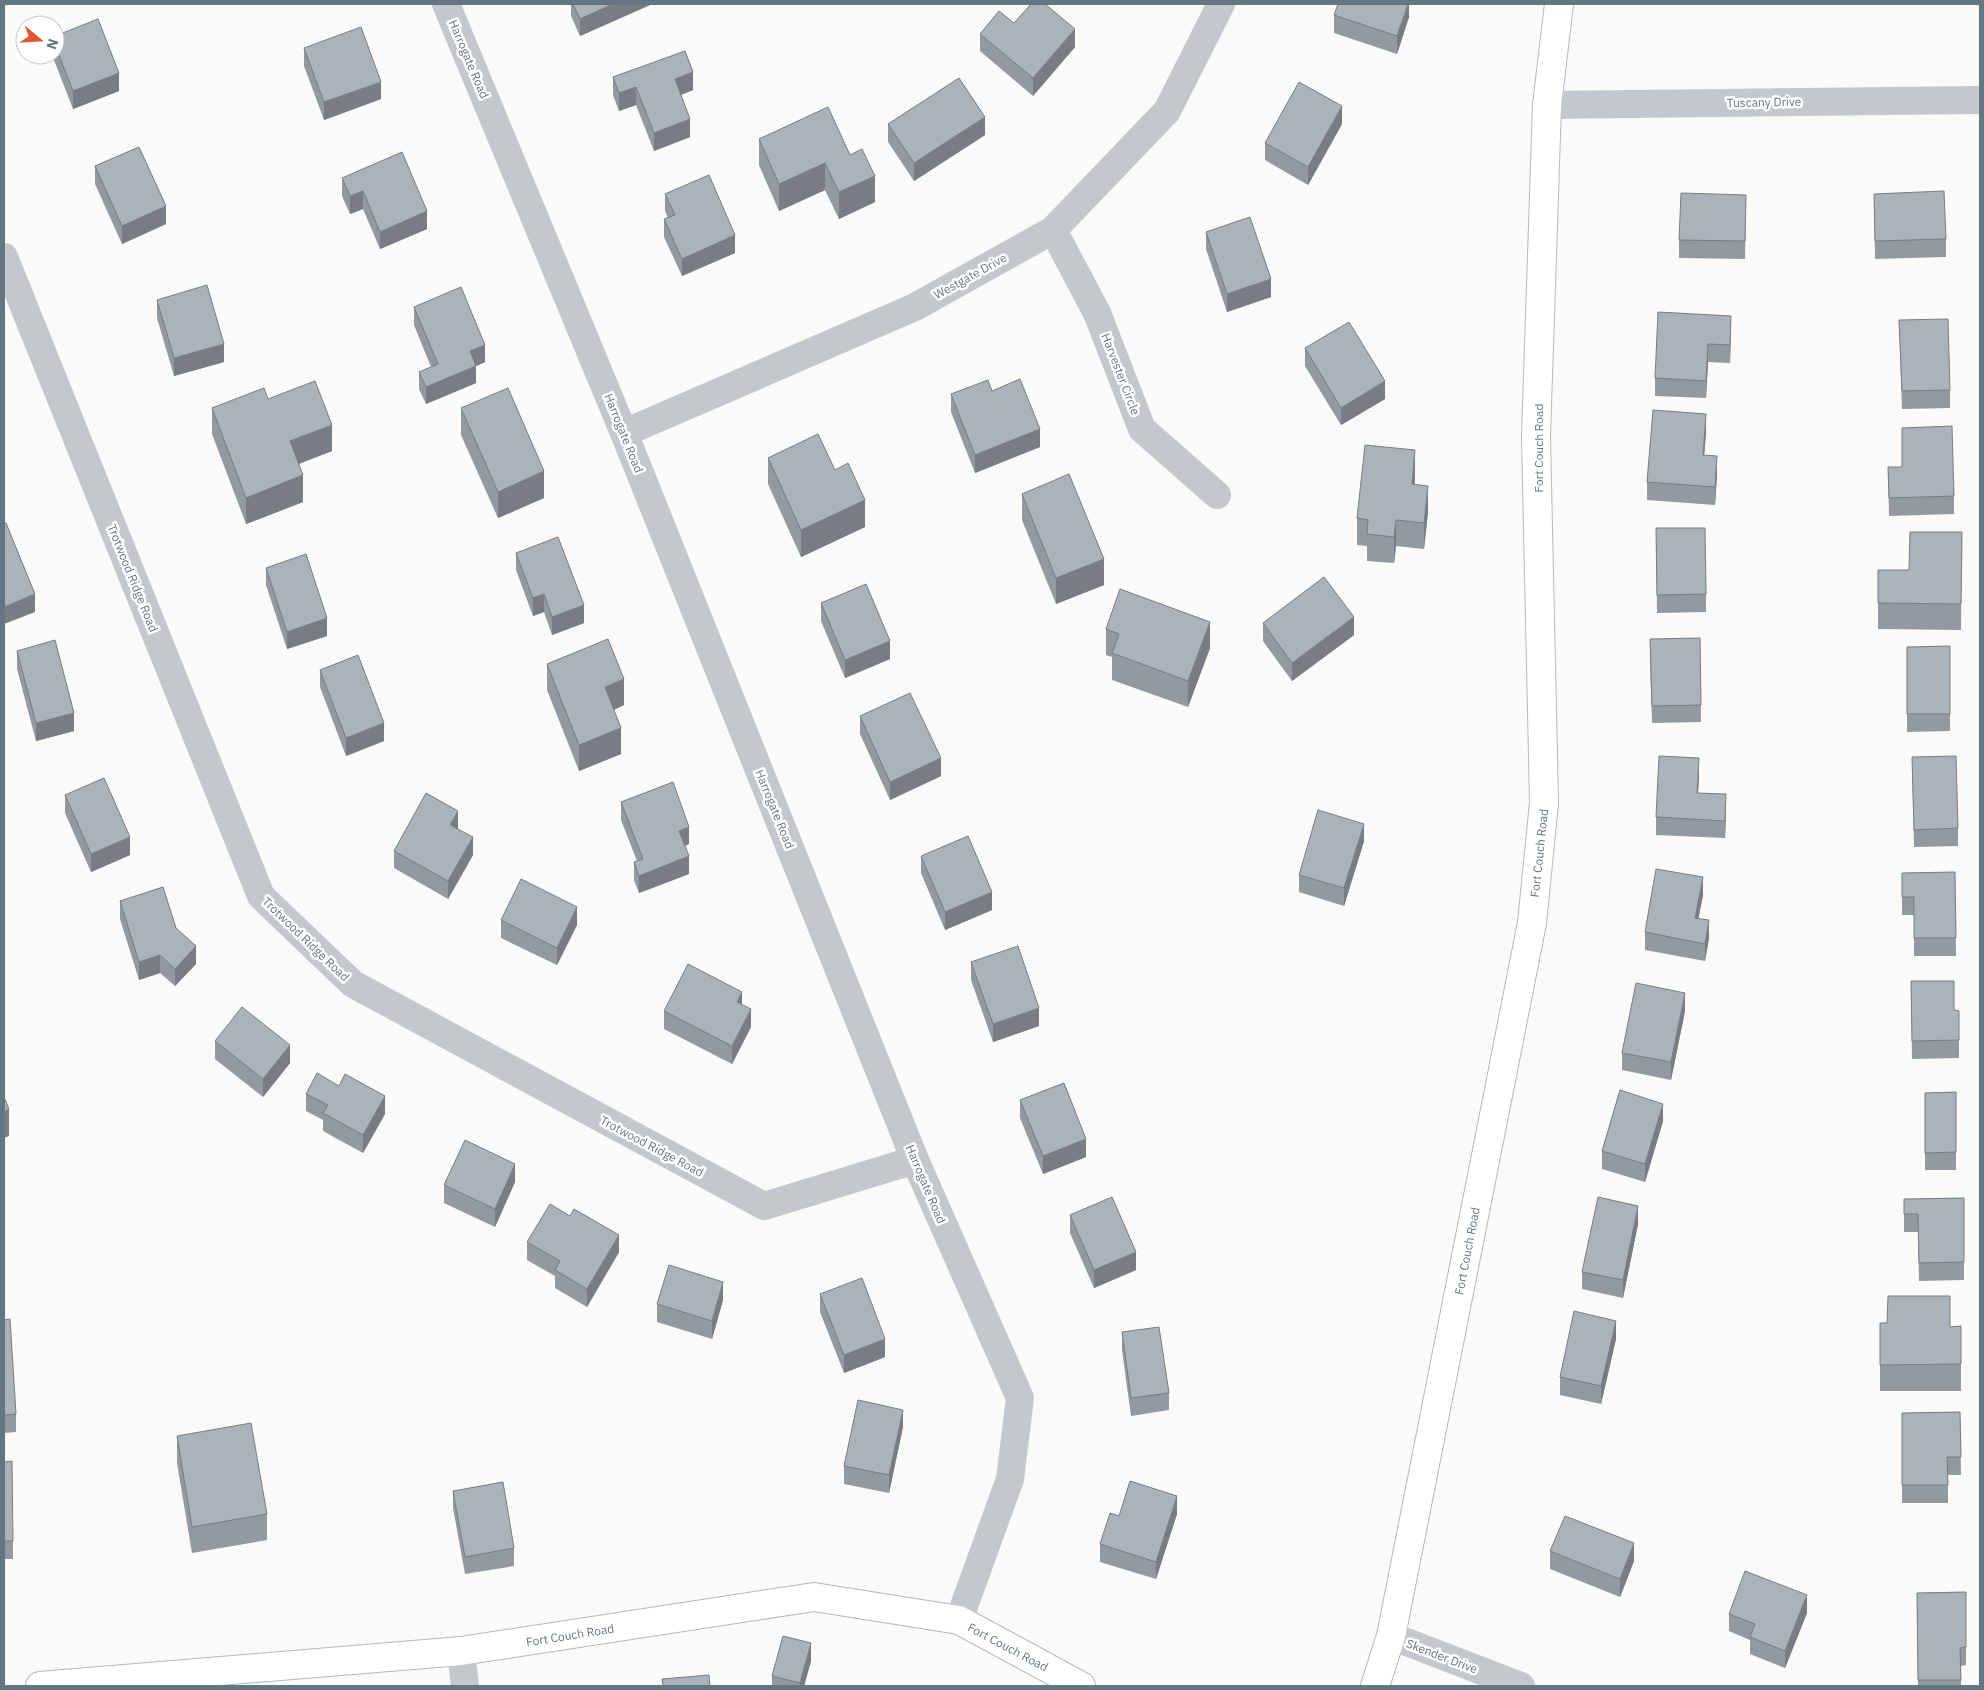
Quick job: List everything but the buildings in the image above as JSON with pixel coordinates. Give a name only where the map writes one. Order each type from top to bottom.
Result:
[{"type":"street","name":"Harrogate Road","points":[[446,4],[624,433],[915,1160],[1020,1398],[1010,1479],[959,1620]]},
{"type":"street","name":"Westgate Drive","points":[[624,433],[915,307],[1053,230],[1168,111],[1221,4]]},
{"type":"street","name":"Fort Couch Road","points":[[1375,1686],[1391,1636],[1533,914],[1544,803],[1536,436],[1547,106],[1559,4]]},
{"type":"street","name":"Tuscany Drive","points":[[1547,106],[1980,100]]},
{"type":"street","name":"Harvester Circle","points":[[1053,230],[1097,313],[1142,429],[1217,495]]},
{"type":"street","name":"Trotwood Ridge Road","points":[[4,257],[261,896],[353,984],[764,1206],[915,1160]]},
{"type":"street","name":"Fort Couch Road","points":[[40,1686],[462,1651],[814,1597],[959,1620],[1081,1686]]},
{"type":"street","name":"Skender Drive","points":[[1391,1636],[1521,1686]]},
{"type":"street","points":[[462,1651],[464,1686]]}]
